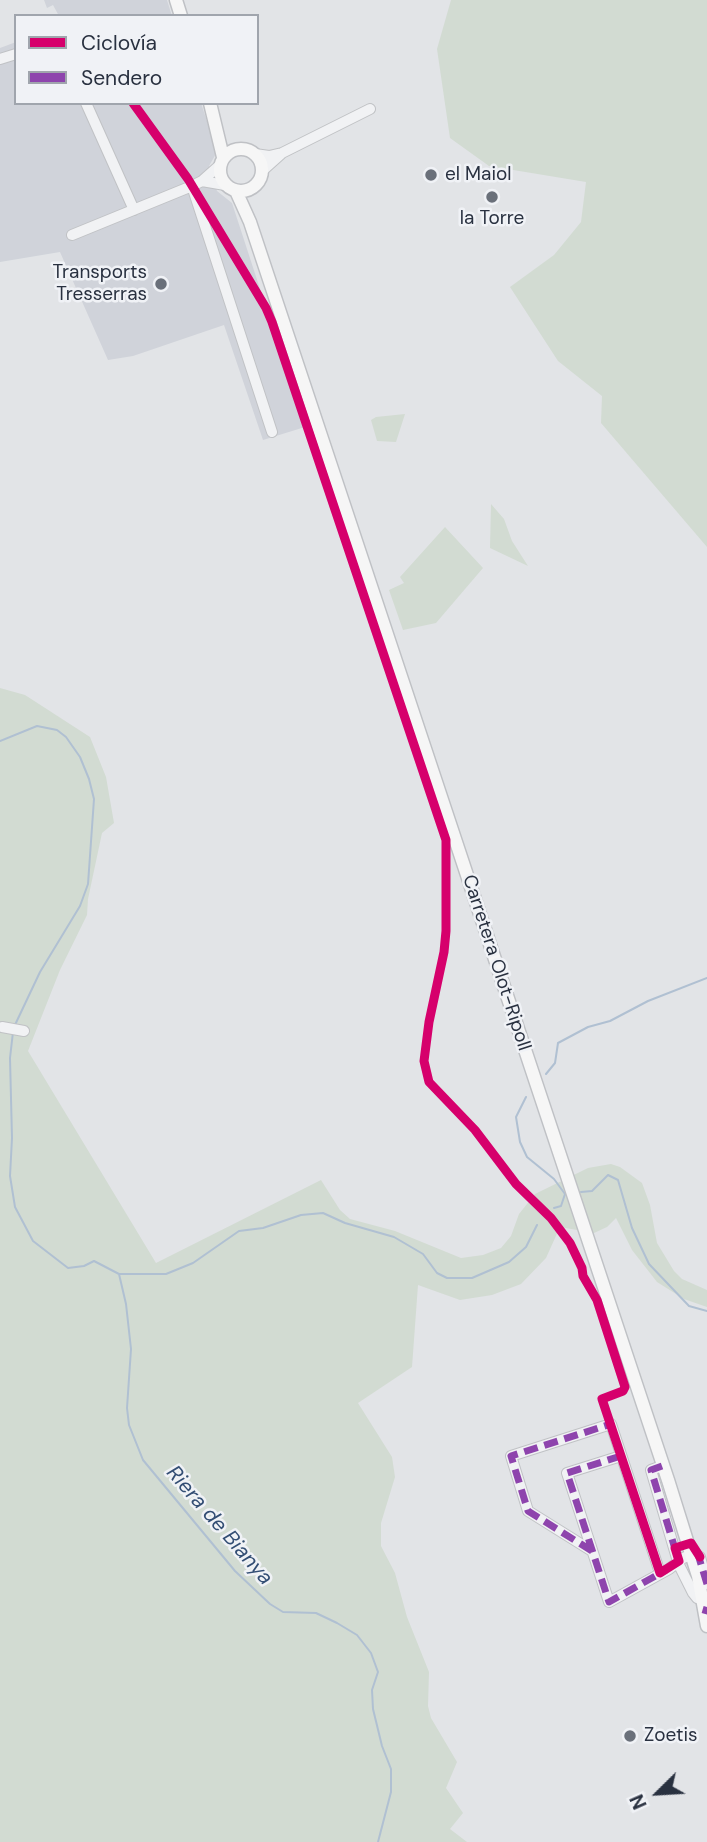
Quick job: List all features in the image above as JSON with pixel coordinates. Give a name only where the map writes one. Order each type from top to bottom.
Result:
[{"type":"main road","points":[[211,105],[217,123],[220,175],[231,188],[252,188],[259,181],[262,171],[260,160],[226,136],[217,123]]},
{"type":"main road","points":[[221,161],[230,151],[249,151]]},
{"type":"main road","name":"Carretera Olot-Ripoll","points":[[231,188],[250,222],[578,1209],[662,1466],[706,1612]]},
{"type":"main road","name":"Carretera Olot-Ripoll","points":[[250,222],[248,200],[252,188]]},
{"type":"street","points":[[87,105],[134,210]]},
{"type":"street","points":[[249,151],[269,156],[282,153],[370,109]]},
{"type":"street","points":[[262,171],[282,153]]},
{"type":"street","points":[[72,235],[192,186],[202,181],[221,161]]},
{"type":"street","points":[[202,181],[231,188]]},
{"type":"street","points":[[192,186],[272,432]]},
{"type":"street","points":[[2,1027],[24,1031]]},
{"type":"street","points":[[592,1550],[528,1511],[511,1456],[611,1424],[665,1571]]},
{"type":"street","points":[[621,1456],[567,1473],[610,1602],[665,1571],[692,1561],[707,1584]]},
{"type":"shaded area","points":[[44,0],[167,0],[171,14],[58,14],[53,5],[47,8]]},
{"type":"shaded area","points":[[451,0],[707,0],[707,547],[601,423],[602,396],[558,361],[510,287],[554,255],[581,222],[586,182],[489,166],[450,138],[437,49]]},
{"type":"shaded area","points":[[14,43],[14,105],[202,105],[217,152],[209,166],[217,191],[232,203],[305,427],[263,440],[224,325],[133,356],[108,360],[60,252],[0,262],[0,48]]},
{"type":"shaded area","points":[[405,414],[396,442],[377,441],[371,420]]},
{"type":"shaded area","points":[[491,504],[504,519],[512,541],[528,566],[490,548]]},
{"type":"shaded area","points":[[445,527],[483,568],[436,623],[403,630],[389,590],[404,583],[400,577]]},
{"type":"shaded area","points":[[0,688],[25,695],[90,737],[106,777],[114,823],[102,833],[87,915],[60,970],[28,1051],[156,1263],[321,1180],[340,1210],[350,1219],[395,1231],[461,1258],[483,1255],[501,1248],[511,1236],[519,1214],[535,1194],[588,1168],[611,1164],[620,1167],[642,1183],[650,1205],[657,1243],[674,1271],[682,1279],[707,1290],[707,1307],[684,1299],[657,1282],[632,1250],[616,1218],[607,1227],[594,1233],[560,1227],[546,1258],[521,1284],[492,1295],[460,1300],[418,1285],[412,1367],[358,1403],[392,1457],[395,1477],[381,1523],[381,1546],[395,1573],[407,1617],[429,1672],[428,1706],[431,1718],[457,1762],[446,1788],[463,1813],[450,1829],[467,1842],[0,1842]]},
{"type":"waterway","name":"Riera de Bianya","points":[[0,741],[37,726],[57,730],[66,737],[80,757],[94,799],[88,884],[80,906],[40,972],[14,1027]]},
{"type":"waterway","points":[[546,1074],[555,1063],[558,1043],[588,1027],[610,1021],[648,1001],[707,978]]},
{"type":"waterway","name":"Riera de Bianya","points":[[13,1032],[10,1058],[10,1176],[15,1207],[33,1241],[68,1268],[84,1266],[94,1261],[119,1274],[126,1304],[131,1349],[127,1408],[129,1425],[143,1460],[235,1571],[270,1604],[283,1612],[316,1613],[337,1623],[357,1635],[371,1653],[378,1672],[372,1690],[373,1709],[391,1769],[391,1792],[378,1842]]},
{"type":"waterway","points":[[526,1097],[516,1117],[520,1142],[527,1157],[554,1179],[565,1194],[561,1206],[554,1208]]},
{"type":"waterway","points":[[581,1192],[592,1191],[608,1175],[618,1180],[632,1228],[649,1264],[689,1306],[707,1311]]},
{"type":"waterway","points":[[119,1274],[166,1274],[193,1263],[239,1231],[263,1228],[301,1215],[323,1213],[345,1223],[394,1237],[423,1254],[437,1273],[447,1278],[472,1278],[509,1262],[526,1247],[537,1225]]},
{"type":"marked path","points":[[592,1551],[528,1511],[511,1456],[611,1424],[612,1428]]},
{"type":"marked path","points":[[621,1456],[567,1473],[609,1602],[666,1570]]},
{"type":"marked path","points":[[662,1466],[651,1470],[676,1552]]},
{"type":"marked path","points":[[697,1551],[707,1584]]},
{"type":"marked path","points":[[705,1614],[707,1607]]},
{"type":"cycle path","points":[[134,105],[188,179],[272,322],[446,840],[444,952],[429,1022],[424,1061],[429,1082],[475,1130],[516,1184],[551,1218],[570,1243],[583,1276],[597,1300],[625,1387],[623,1391],[602,1399],[660,1573],[679,1561],[675,1548],[691,1543],[700,1557]]},
{"type":"place","name":"el Maiol","points":[[431,175]]},
{"type":"place","name":"la Torre","points":[[492,197]]},
{"type":"place","name":"Transports Tresserras","points":[[161,284]]},
{"type":"place","name":"Zoetis","points":[[630,1736]]}]
